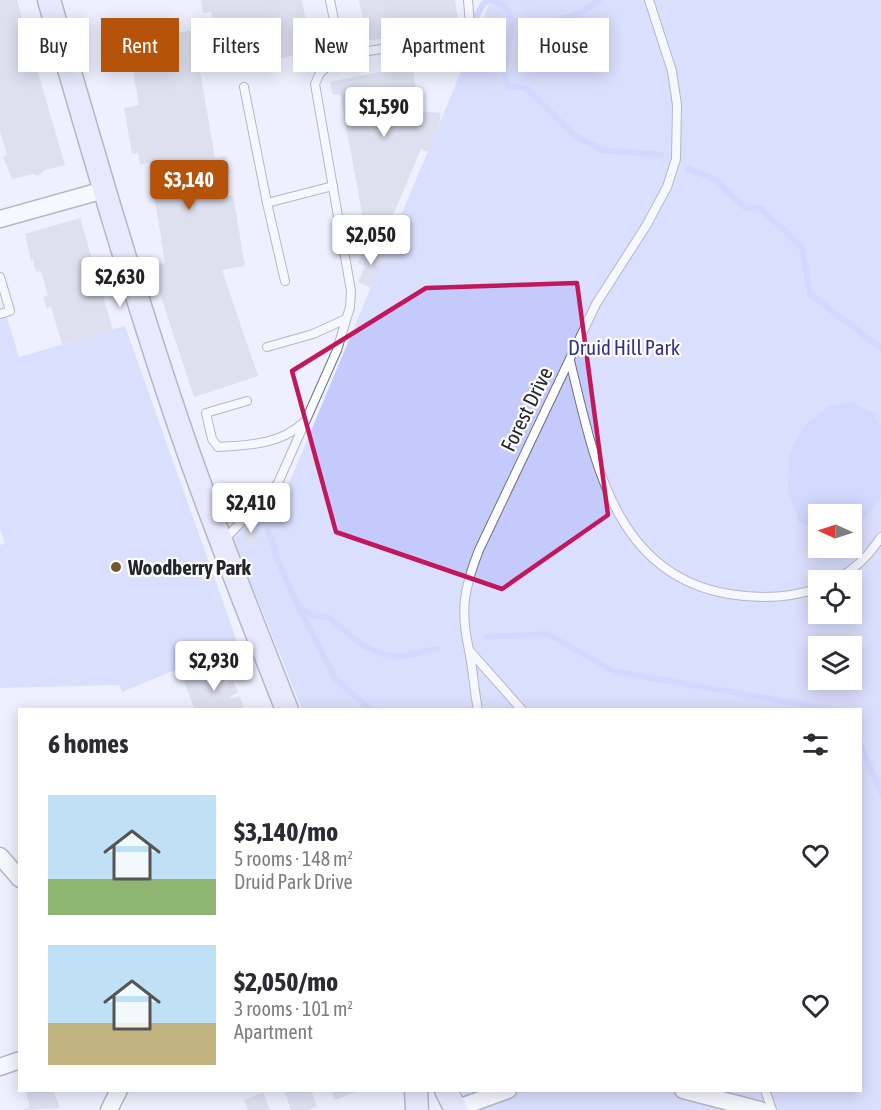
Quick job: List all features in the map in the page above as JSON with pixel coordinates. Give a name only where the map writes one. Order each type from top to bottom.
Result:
[{"type":"main road","points":[[49,0],[104,190],[181,431],[221,543],[286,708]]},
{"type":"main road","points":[[416,1092],[417,1110]]},
{"type":"street","points":[[0,219],[104,190]]},
{"type":"street","points":[[0,856],[18,877]]},
{"type":"street","points":[[0,1067],[18,1060]]},
{"type":"street","points":[[109,1110],[118,1092]]},
{"type":"street","points":[[453,1105],[501,1092]]},
{"type":"street","points":[[691,1092],[760,1110]]},
{"type":"lane","points":[[330,0],[333,18]]},
{"type":"lane","points":[[369,51],[471,36],[468,0]]},
{"type":"lane","name":"Forest Drive","points":[[478,708],[469,650],[464,634],[463,606],[467,581],[479,550],[596,304],[646,226],[667,187],[676,159],[677,105],[672,71],[649,0]]},
{"type":"lane","points":[[221,543],[278,483],[337,350],[346,319],[351,291],[315,84],[321,72]]},
{"type":"lane","points":[[244,87],[285,281]]},
{"type":"lane","points":[[267,203],[333,186]]},
{"type":"lane","points":[[0,278],[10,311],[0,314]]},
{"type":"lane","points":[[267,347],[313,334],[346,319]]},
{"type":"lane","points":[[570,361],[602,480],[637,544],[661,567],[686,582],[716,592],[747,597],[808,592]]},
{"type":"lane","points":[[247,401],[206,413],[212,439],[218,447],[279,440],[305,421]]},
{"type":"lane","points":[[854,570],[873,551],[881,537]]},
{"type":"lane","points":[[469,650],[520,708]]},
{"type":"lane","points":[[766,1092],[772,1110]]},
{"type":"highlighted area","points":[[577,283],[608,515],[502,589],[336,532],[292,371],[426,288]]},
{"type":"green space","name":"Druid Hill Park","points":[[491,0],[881,0],[881,1110],[472,1110],[463,1092],[862,1092],[862,708],[302,708],[229,529],[269,509],[285,493],[461,72],[506,72],[506,18],[483,18]]},
{"type":"green space","name":"Woodberry Park","points":[[6,314],[19,357],[125,326],[238,644],[122,692],[119,685],[0,688],[0,545],[5,543],[0,530],[0,315]]},
{"type":"shaded area","points":[[852,402],[873,413],[881,428],[880,500],[862,521],[862,504],[808,504],[808,526],[799,523],[788,491],[789,454],[804,426],[829,406]]},
{"type":"building","points":[[0,0],[17,0],[22,18],[18,18],[18,72],[38,72],[65,165],[45,170],[38,176],[33,174],[12,179],[3,157],[7,155],[0,131]]},
{"type":"building","points":[[201,0],[302,0],[305,18],[293,18],[293,56],[281,58],[281,18],[212,18],[211,12],[203,13]]},
{"type":"building","points":[[359,0],[455,0],[458,18],[381,18],[381,38],[369,41],[369,18],[363,18]]},
{"type":"building","points":[[191,30],[191,72],[200,72],[215,158],[227,156],[230,173],[218,175],[222,197],[233,195],[245,266],[222,270],[258,376],[194,397],[151,266],[165,263],[149,163],[140,165],[138,153],[132,154],[124,108],[139,105],[133,72],[179,72],[179,33]]},
{"type":"building","points":[[381,71],[413,72],[420,111],[441,113],[437,137],[434,137],[428,152],[421,149],[386,232],[366,235],[340,94],[333,95],[330,82]]},
{"type":"building","points":[[80,218],[113,330],[62,344],[51,307],[47,308],[43,297],[48,296],[41,271],[36,272],[33,260],[31,261],[25,234]]},
{"type":"building","points":[[366,246],[386,255],[371,288],[358,282],[365,266],[358,263]]},
{"type":"building","points":[[255,524],[259,539],[247,544],[242,529]]},
{"type":"building","points":[[227,665],[231,676],[224,679],[225,684],[233,681],[238,693],[230,696],[232,699],[239,696],[244,708],[194,708],[184,682]]},
{"type":"building","points":[[26,1092],[54,1092],[60,1108],[23,1110],[30,1107]]},
{"type":"building","points":[[263,1092],[270,1110],[248,1110],[244,1100]]},
{"type":"building","points":[[285,1092],[312,1092],[317,1107],[309,1110],[291,1110]]},
{"type":"building","points":[[332,1092],[355,1092],[335,1100]]},
{"type":"waterway","points":[[476,18],[483,4],[490,0]]},
{"type":"waterway","points":[[491,0],[504,5],[513,21],[504,71],[508,86],[526,88],[575,136],[603,150],[661,155]]},
{"type":"waterway","points":[[513,21],[559,20],[579,13],[600,0]]},
{"type":"waterway","points":[[689,169],[716,180],[744,207],[762,209],[786,231],[802,247],[810,294],[881,348]]},
{"type":"waterway","points":[[268,530],[277,559],[298,606],[335,678],[368,708]]},
{"type":"waterway","points":[[298,607],[313,615],[330,618],[362,645],[382,654],[399,657],[437,649]]},
{"type":"waterway","points":[[487,637],[548,634],[613,671],[822,708]]},
{"type":"waterway","points":[[862,748],[881,792]]},
{"type":"place","name":"Woodberry Park","points":[[116,567]]}]
